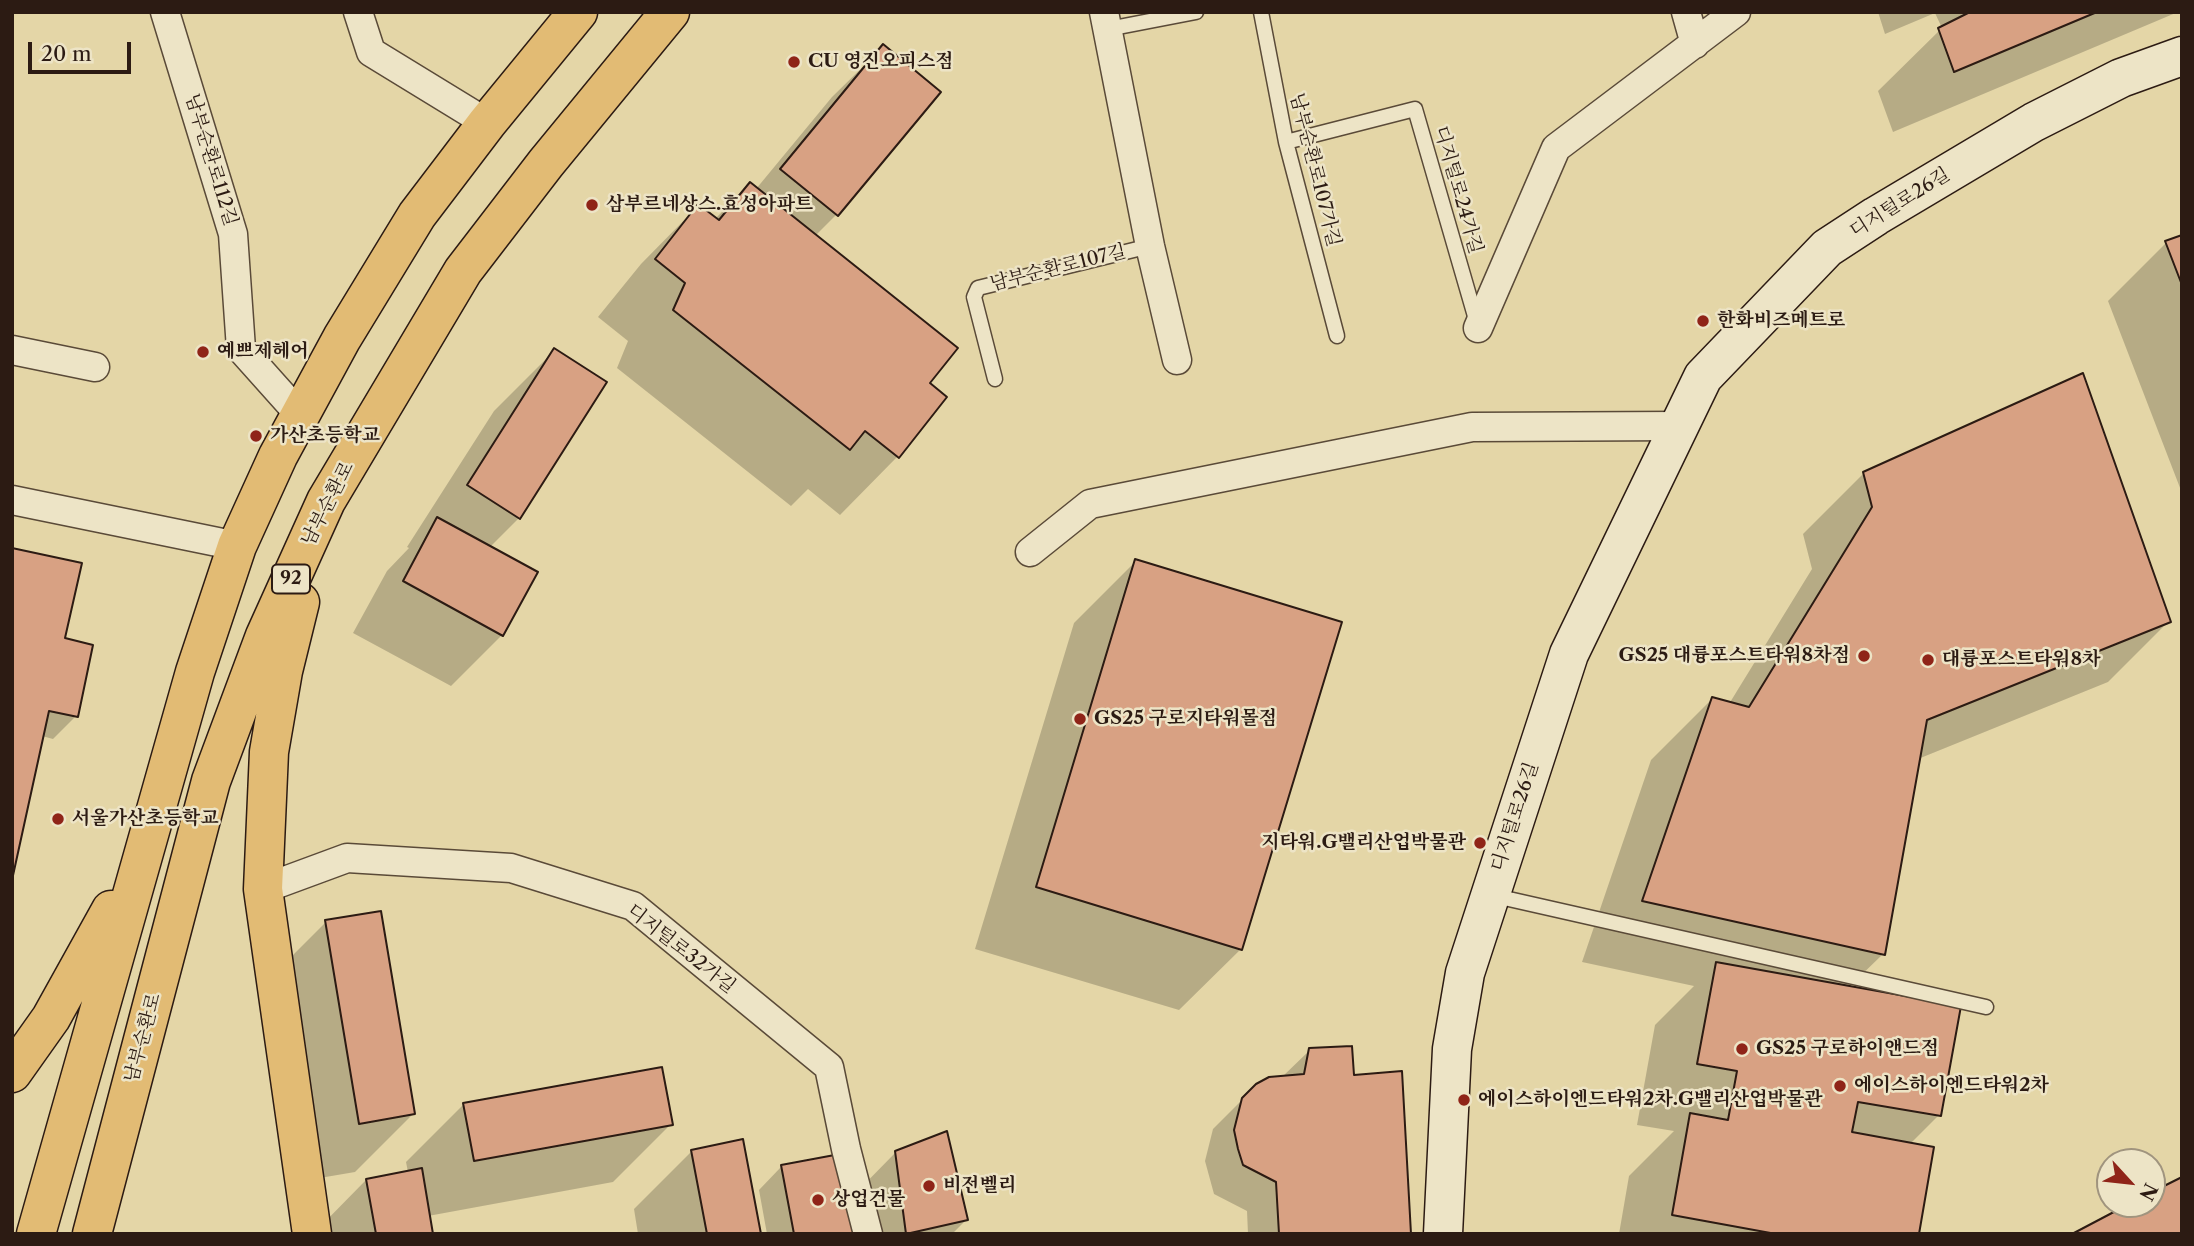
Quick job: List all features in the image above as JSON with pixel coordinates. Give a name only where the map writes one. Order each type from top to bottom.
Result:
[{"type":"main road","points":[[36,1234],[142,853],[195,672],[237,546],[300,415],[342,338],[417,215],[487,123],[578,12]]},
{"type":"main road","name":"남부순환로","points":[[92,1234],[211,781],[265,636],[326,501],[463,271],[546,163],[670,12]]},
{"type":"main road","points":[[312,1234],[263,889],[269,752],[283,671],[326,501]]},
{"type":"main road","points":[[12,1073],[51,1018],[142,853]]},
{"type":"street","name":"남부순환로112길","points":[[165,12],[233,234],[241,349],[300,415]]},
{"type":"street","points":[[358,12],[370,52],[487,123]]},
{"type":"street","points":[[1686,12],[1695,44]]},
{"type":"street","points":[[1478,328],[1556,148],[1736,12]]},
{"type":"street","name":"남부순환로107길","points":[[1106,20],[1150,246],[1177,360]]},
{"type":"street","name":"디지털로26길","points":[[1443,1234],[1452,1049],[1465,973],[1569,654],[1703,377],[1827,248],[2034,122],[2121,78],[2182,57]]},
{"type":"street","points":[[12,350],[95,368]]},
{"type":"street","points":[[1030,552],[1090,504],[1459,429],[1680,425]]},
{"type":"street","points":[[12,500],[237,546]]},
{"type":"street","name":"디지털로32가길","points":[[263,889],[347,858],[511,867],[633,906],[829,1067],[868,1234]]},
{"type":"lane","points":[[1106,20],[1196,12]]},
{"type":"lane","name":"남부순환로107가길","points":[[1261,12],[1286,142],[1337,336]]},
{"type":"lane","name":"디지털로24가길","points":[[1286,142],[1415,109],[1478,328]]},
{"type":"lane","name":"남부순환로107길","points":[[995,379],[974,297],[978,288],[1150,246]]},
{"type":"lane","points":[[1490,895],[1986,1007]]},
{"type":"building","points":[[1970,12],[2097,12],[1954,72],[1938,28]]},
{"type":"building","points":[[883,44],[941,92],[838,216],[780,169]]},
{"type":"building","points":[[750,182],[958,348],[930,383],[947,397],[899,458],[865,431],[850,450],[673,310],[685,283],[655,259],[698,204],[719,220]]},
{"type":"building","points":[[2182,235],[2182,285],[2165,241]]},
{"type":"building","points":[[554,348],[607,382],[520,519],[467,485]]},
{"type":"building","name":"대륭포스트타워8차","points":[[2083,373],[2171,622],[1927,720],[1885,955],[1642,901],[1712,697],[1749,707],[1872,507],[1863,472]]},
{"type":"building","points":[[437,517],[538,572],[503,636],[403,581]]},
{"type":"building","points":[[12,548],[82,563],[65,638],[93,645],[78,717],[49,711],[12,880]]},
{"type":"building","points":[[1135,559],[1342,622],[1242,950],[1036,887]]},
{"type":"building","points":[[381,911],[415,1114],[359,1124],[325,920]]},
{"type":"building","name":"에이스하이엔드타워2차","points":[[1716,962],[1961,1006],[1941,1116],[1858,1102],[1852,1132],[1934,1147],[1919,1234],[1776,1234],[1672,1215],[1690,1113],[1728,1120],[1737,1071],[1697,1064]]},
{"type":"building","points":[[1352,1046],[1354,1075],[1402,1071],[1411,1234],[1279,1234],[1276,1182],[1243,1165],[1238,1149],[1234,1130],[1242,1098],[1256,1084],[1269,1077],[1304,1074],[1309,1048]]},
{"type":"building","points":[[662,1067],[673,1125],[474,1161],[463,1103]]},
{"type":"building","name":"비전벨리","points":[[947,1131],[968,1220],[906,1234],[895,1151]]},
{"type":"building","points":[[743,1139],[761,1234],[707,1234],[691,1150]]},
{"type":"building","name":"상업건물","points":[[840,1154],[856,1234],[794,1234],[781,1165]]},
{"type":"building","points":[[422,1168],[433,1234],[376,1234],[366,1179]]},
{"type":"building","points":[[2182,1177],[2182,1234],[2072,1234],[2102,1218],[2166,1218],[2166,1185]]},
{"type":"place","name":"CU 영진오피스점","points":[[794,62]]},
{"type":"place","name":"삼부르네상스.효성아파트","points":[[592,205]]},
{"type":"place","name":"한화비즈메트로","points":[[1703,321]]},
{"type":"place","name":"예쁘제헤어","points":[[203,352]]},
{"type":"place","name":"가산초등학교","points":[[256,436]]},
{"type":"place","name":"GS25 대륭포스트타워8차점","points":[[1864,656]]},
{"type":"place","name":"대륭포스트타워8차","points":[[1928,660]]},
{"type":"place","name":"GS25 구로지타워몰점","points":[[1080,719]]},
{"type":"place","name":"서울가산초등학교","points":[[58,819]]},
{"type":"place","name":"지타워.G밸리산업박물관","points":[[1480,843]]},
{"type":"place","name":"GS25 구로하이앤드점","points":[[1742,1049]]},
{"type":"place","name":"에이스하이엔드타워2차","points":[[1840,1086]]},
{"type":"place","name":"에이스하이엔드타워2차.G밸리산업박물관","points":[[1464,1100]]},
{"type":"place","name":"비전벨리","points":[[929,1186]]},
{"type":"place","name":"상업건물","points":[[818,1200]]}]
